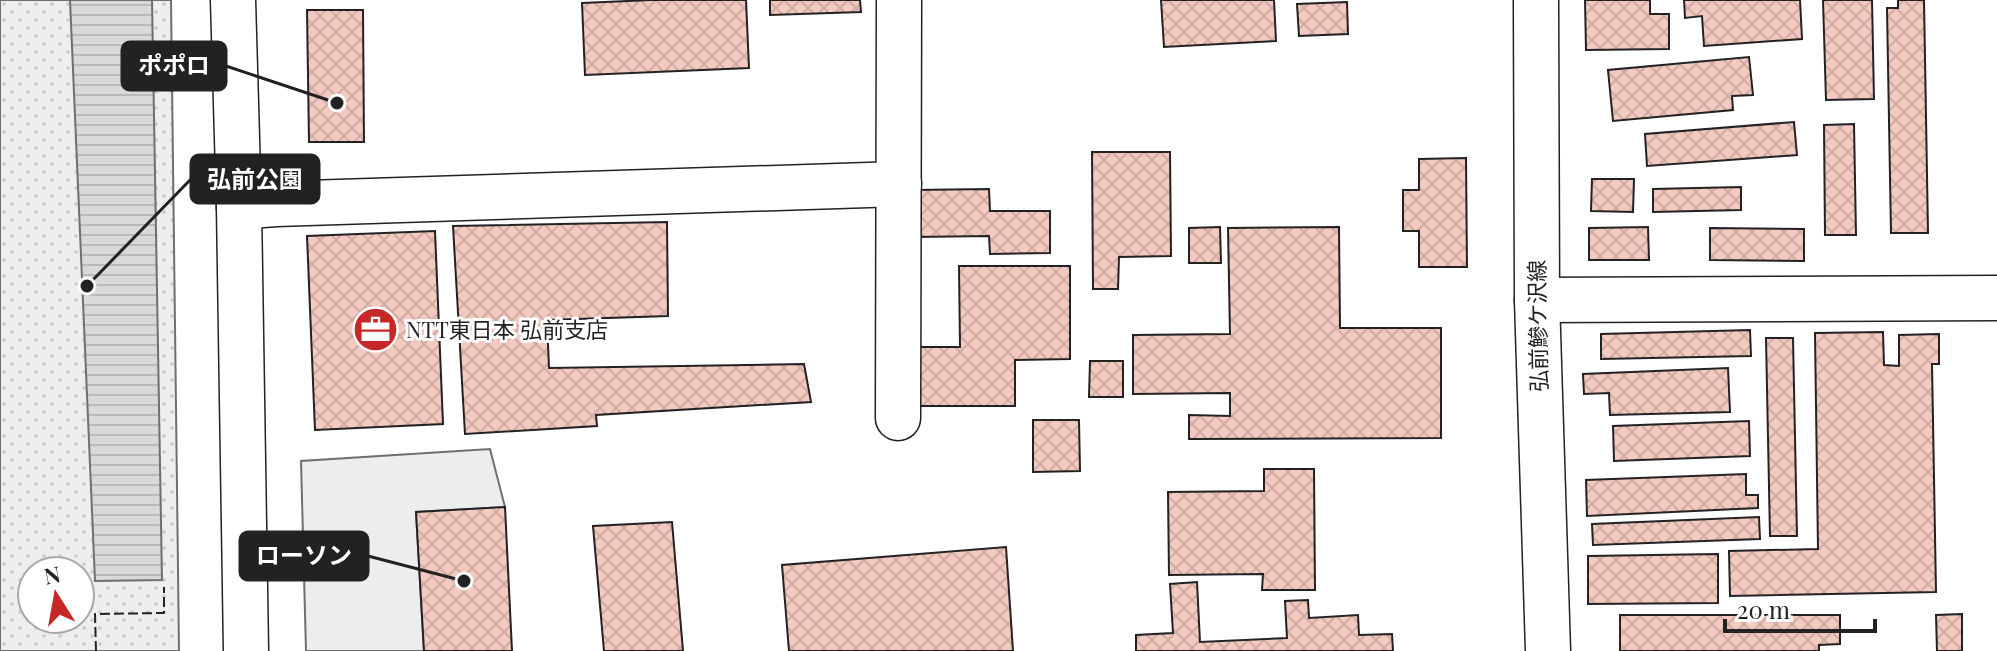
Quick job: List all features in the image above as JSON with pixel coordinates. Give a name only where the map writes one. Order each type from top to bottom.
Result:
[{"type":"street","points":[[233,0],[246,651]]},
{"type":"street","points":[[898,418],[899,0]]},
{"type":"street","name":"弘前鰺ケ沢線","points":[[1536,0],[1537,300],[1548,651]]},
{"type":"street","points":[[239,207],[899,184]]},
{"type":"street","points":[[1537,300],[1997,298]]},
{"type":"shaded area","points":[[0,0],[171,0],[179,651],[0,651]]},
{"type":"shaded area","points":[[70,0],[152,0],[162,580],[96,581]]},
{"type":"shaded area","points":[[490,449],[505,507],[416,512],[424,651],[306,651],[301,461]]},
{"type":"building","points":[[746,0],[749,68],[585,75],[582,3]]},
{"type":"building","points":[[770,0],[860,0],[861,12],[770,15]]},
{"type":"building","points":[[1161,0],[1274,0],[1276,41],[1164,47]]},
{"type":"building","points":[[1585,0],[1650,0],[1650,14],[1669,14],[1669,49],[1586,50]]},
{"type":"building","points":[[1684,0],[1800,0],[1802,39],[1704,46],[1702,16],[1685,18]]},
{"type":"building","points":[[1823,0],[1872,0],[1874,99],[1826,100]]},
{"type":"building","points":[[1898,0],[1924,0],[1928,233],[1891,233],[1887,8],[1898,8]]},
{"type":"building","points":[[1347,2],[1348,34],[1299,36],[1297,4]]},
{"type":"building","points":[[307,10],[363,10],[364,142],[309,142]]},
{"type":"building","points":[[1749,57],[1753,95],[1732,96],[1733,110],[1613,121],[1608,70]]},
{"type":"building","points":[[1794,122],[1797,155],[1647,166],[1645,134]]},
{"type":"building","points":[[1854,124],[1856,235],[1825,235],[1824,125]]},
{"type":"building","points":[[1092,152],[1170,152],[1171,256],[1119,257],[1118,289],[1093,289]]},
{"type":"building","points":[[1466,158],[1467,267],[1419,267],[1419,231],[1403,231],[1403,190],[1419,190],[1419,159]]},
{"type":"building","points":[[1592,179],[1634,179],[1633,212],[1591,211]]},
{"type":"building","points":[[1741,187],[1741,210],[1653,212],[1653,189]]},
{"type":"building","points":[[989,189],[990,211],[1050,211],[1050,253],[990,254],[989,236],[913,237],[913,190]]},
{"type":"building","points":[[667,222],[668,316],[547,320],[549,368],[804,364],[811,402],[596,415],[597,426],[465,434],[453,226]]},
{"type":"building","points":[[1220,227],[1221,263],[1189,263],[1189,228]]},
{"type":"building","points":[[1339,227],[1340,328],[1441,328],[1441,438],[1189,439],[1189,415],[1230,416],[1230,393],[1133,394],[1133,335],[1230,334],[1228,228]]},
{"type":"building","points":[[1648,227],[1649,260],[1589,260],[1589,228]]},
{"type":"building","points":[[1710,228],[1804,229],[1804,261],[1710,260]]},
{"type":"building","name":"NTT東日本 弘前支店","points":[[435,231],[443,424],[315,430],[307,236]]},
{"type":"building","points":[[959,266],[1070,266],[1070,359],[1015,360],[1015,406],[914,406],[914,347],[960,347]]},
{"type":"building","points":[[1750,330],[1751,356],[1601,359],[1601,334]]},
{"type":"building","points":[[1883,332],[1884,365],[1899,366],[1899,335],[1939,334],[1939,364],[1932,364],[1936,592],[1730,596],[1729,551],[1818,549],[1815,333]]},
{"type":"building","points":[[1766,338],[1793,338],[1797,536],[1770,536]]},
{"type":"building","points":[[1090,361],[1123,361],[1123,397],[1089,397]]},
{"type":"building","points":[[1728,368],[1730,412],[1610,415],[1609,393],[1584,394],[1583,374]]},
{"type":"building","points":[[1033,420],[1079,420],[1080,471],[1033,472]]},
{"type":"building","points":[[1749,421],[1750,456],[1614,461],[1613,426]]},
{"type":"building","points":[[1264,469],[1314,469],[1315,590],[1262,590],[1263,574],[1169,575],[1168,492],[1264,491]]},
{"type":"building","points":[[1746,474],[1746,495],[1758,495],[1758,508],[1587,516],[1586,480]]},
{"type":"building","points":[[505,507],[512,651],[424,651],[416,512]]},
{"type":"building","points":[[1759,517],[1760,539],[1593,545],[1592,524]]},
{"type":"building","points":[[672,522],[683,651],[604,651],[593,526]]},
{"type":"building","points":[[1006,547],[1013,651],[789,651],[782,565]]},
{"type":"building","points":[[1718,554],[1718,603],[1588,604],[1588,556]]},
{"type":"building","points":[[1197,582],[1200,642],[1287,638],[1285,601],[1308,600],[1309,618],[1358,615],[1359,635],[1392,634],[1393,651],[1136,651],[1136,635],[1173,633],[1170,584]]},
{"type":"building","points":[[1962,614],[1962,651],[1937,651],[1936,615]]},
{"type":"building","points":[[1620,615],[1840,615],[1840,644],[1819,645],[1819,651],[1620,651]]},
{"type":"fence","points":[[96,651],[95,614],[164,613],[164,587]]},
{"type":"place","name":"ポポロ","points":[[337,103]]},
{"type":"place","name":"弘前公園","points":[[87,286]]},
{"type":"place","name":"NTT東日本 弘前支店","points":[[375,330]]},
{"type":"place","name":"ローソン","points":[[464,581]]}]
